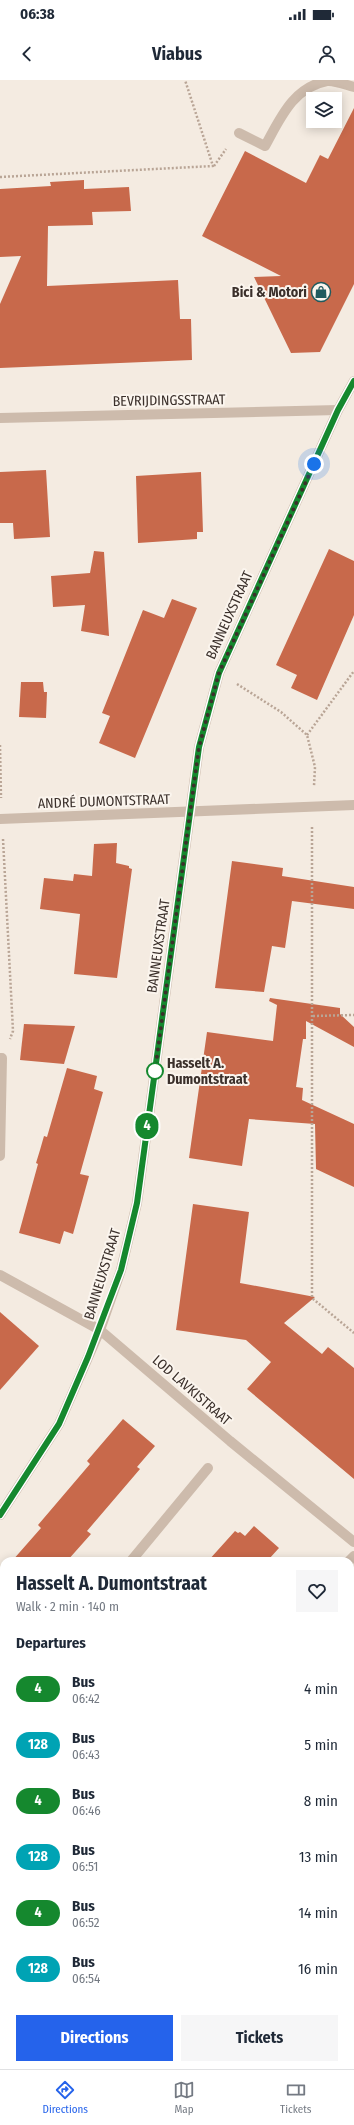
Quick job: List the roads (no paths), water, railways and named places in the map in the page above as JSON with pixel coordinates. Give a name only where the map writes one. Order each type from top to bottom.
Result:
[{"type":"street","points":[[239,133],[265,146],[287,107],[301,92],[328,81],[354,87]]},
{"type":"street","name":"BANNEUXSTRAAT","points":[[0,1515],[59,1424],[100,1330],[121,1270],[137,1203],[199,747],[219,673],[338,410],[354,381]]},
{"type":"street","name":"BEVRIJDINGSSTRAAT","points":[[0,418],[338,410]]},
{"type":"street","name":"ANDRÉ DUMONTSTRAAT","points":[[1,819],[354,805]]},
{"type":"street","points":[[0,1156],[1,1058]]},
{"type":"street","name":"LOD LAVKISTRAAT","points":[[0,1276],[100,1330],[230,1441],[354,1542]]},
{"type":"street","points":[[134,1557],[208,1468]]},
{"type":"place","name":"Bici & Motori","points":[[321,292]]},
{"type":"place","name":"Hasselt A. Dumontstraat","points":[[155,1071]]}]
